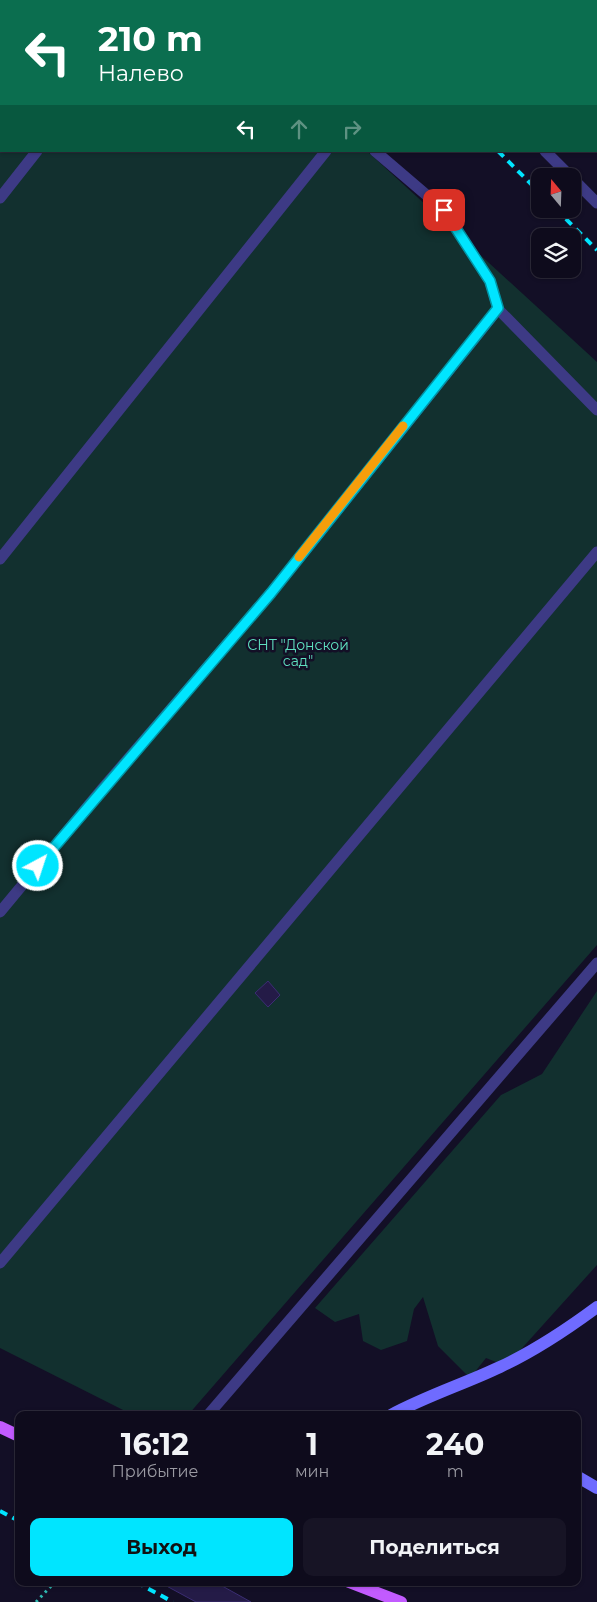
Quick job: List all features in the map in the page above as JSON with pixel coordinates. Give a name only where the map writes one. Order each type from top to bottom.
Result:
[{"type":"main road","points":[[399,1411],[435,1393],[501,1367],[548,1341],[597,1307]]},
{"type":"main road","points":[[0,1427],[15,1434]]},
{"type":"main road","points":[[581,1479],[597,1488]]},
{"type":"main road","points":[[359,1586],[401,1602]]},
{"type":"lane","points":[[0,198],[36,152]]},
{"type":"lane","points":[[0,558],[325,152]]},
{"type":"lane","points":[[375,152],[444,210],[490,281],[498,308],[597,410]]},
{"type":"lane","points":[[546,152],[562,168]]},
{"type":"lane","points":[[581,187],[597,203]]},
{"type":"lane","points":[[0,912],[102,789],[271,593],[498,308]]},
{"type":"lane","points":[[0,1263],[597,552]]},
{"type":"lane","points":[[211,1411],[597,963]]},
{"type":"path","points":[[36,1602],[51,1586]]},
{"type":"green space","name":"СНТ \"Донской сад\"","points":[[0,152],[368,152],[597,362],[597,945],[191,1411],[125,1411],[0,1348]]},
{"type":"green space","points":[[597,991],[597,1265],[506,1366],[486,1358],[470,1378],[438,1346],[423,1297],[414,1309],[407,1341],[381,1350],[363,1341],[359,1314],[335,1322],[315,1308],[501,1095],[542,1074]]},
{"type":"building","points":[[268,981],[280,995],[268,1007],[255,993]]},
{"type":"building","points":[[167,1586],[222,1586],[251,1602],[196,1602]]},
{"type":"railway","points":[[499,152],[531,184]]},
{"type":"railway","points":[[565,218],[597,250]]},
{"type":"railway","points":[[0,1511],[15,1519]]},
{"type":"railway","points":[[143,1586],[173,1602]]},
{"type":"slow traffic","points":[[299,557],[403,426]]},
{"type":"route","points":[[38,866],[271,593],[354,486],[498,308],[490,281],[444,210]]}]
